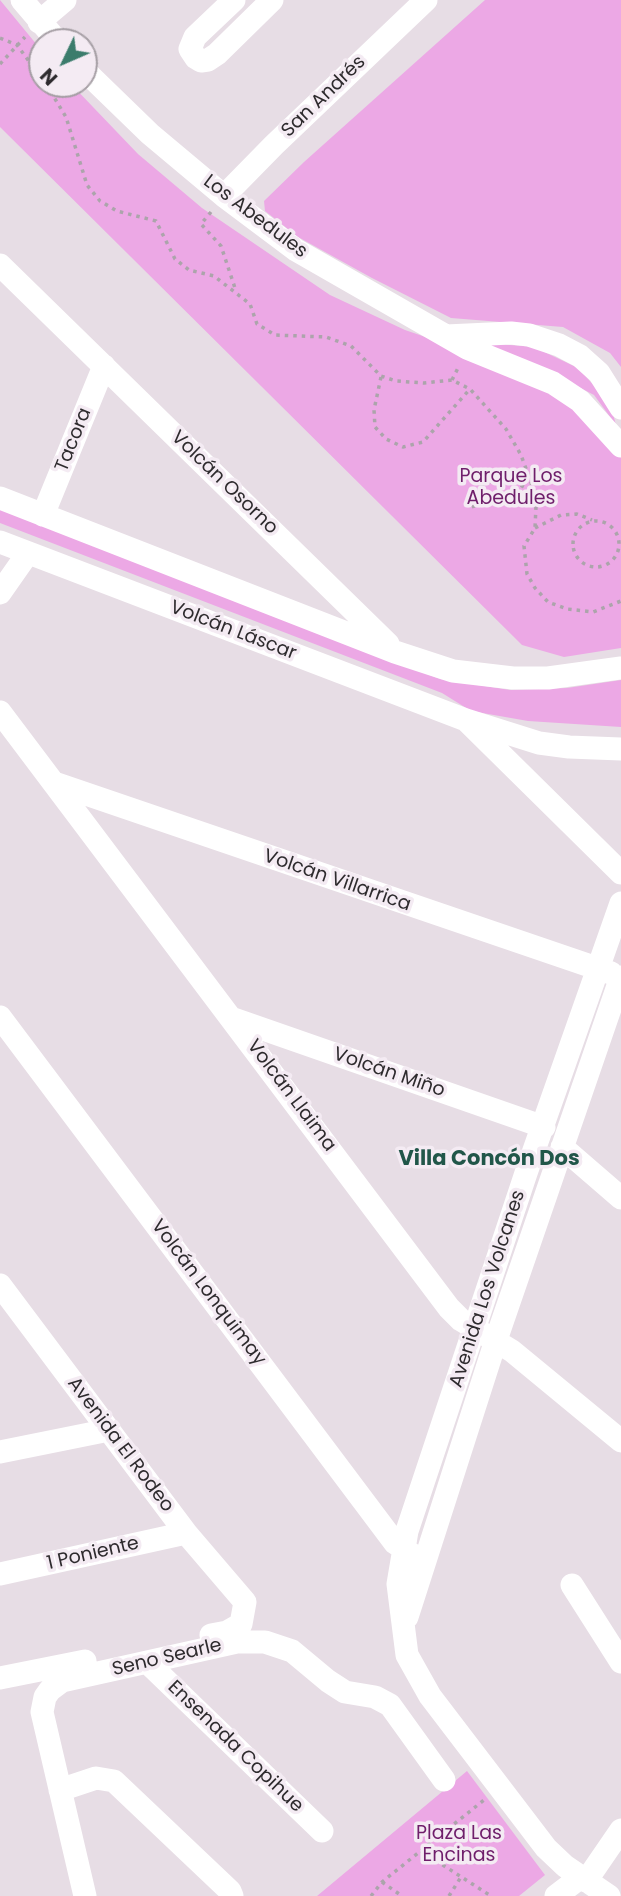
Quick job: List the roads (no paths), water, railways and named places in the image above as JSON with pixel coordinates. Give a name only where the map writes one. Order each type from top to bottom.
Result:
[{"type":"street","points":[[22,0],[45,28]]},
{"type":"street","points":[[40,22],[65,0]]},
{"type":"street","points":[[234,0],[195,37],[190,49],[201,61],[217,54],[272,0]]},
{"type":"street","name":"San Andrés","points":[[224,196],[426,0]]},
{"type":"street","name":"Los Abedules","points":[[98,84],[150,134],[224,196],[306,256],[467,348],[553,383],[580,401],[621,446]]},
{"type":"street","name":"Volcán Osorno","points":[[0,265],[396,652]]},
{"type":"street","points":[[446,337],[511,332],[558,345],[580,356],[599,373],[621,408]]},
{"type":"street","name":"Tacora","points":[[43,515],[104,366]]},
{"type":"street","name":"Volcán Láscar","points":[[0,498],[396,652],[453,671],[513,678],[548,678],[621,668]]},
{"type":"street","name":"Volcán Láscar","points":[[0,542],[466,720],[539,743],[621,750]]},
{"type":"street","points":[[0,593],[28,553]]},
{"type":"street","name":"Volcán Llaima","points":[[0,712],[234,1019],[449,1308],[461,1320],[496,1340],[621,1441]]},
{"type":"street","points":[[466,720],[621,873]]},
{"type":"street","name":"Volcán Villarrica","points":[[54,783],[621,977]]},
{"type":"street","name":"Avenida Los Volcanes","points":[[413,1555],[407,1531],[526,1173],[621,903]]},
{"type":"street","name":"Avenida Los Volcanes","points":[[609,1896],[583,1879],[546,1848],[423,1686],[407,1655],[404,1641],[413,1555],[496,1340],[621,977]]},
{"type":"street","name":"Volcán Lonquimay","points":[[0,1017],[395,1543],[413,1555]]},
{"type":"street","name":"Volcán Miño","points":[[234,1019],[544,1127]]},
{"type":"street","points":[[562,1147],[621,1198]]},
{"type":"street","name":"Avenida El Rodeo","points":[[0,1678],[227,1632],[241,1624],[245,1602],[186,1533],[1,1292]]},
{"type":"street","points":[[0,1452],[109,1430]]},
{"type":"street","name":"1 Poniente","points":[[0,1574],[186,1533]]},
{"type":"street","points":[[572,1585],[621,1662]]},
{"type":"street","name":"Seno Searle","points":[[85,1896],[43,1713],[43,1704],[50,1690],[62,1681],[237,1642],[258,1641],[279,1645],[303,1659],[336,1687],[390,1705],[444,1780]]},
{"type":"street","name":"Ensenada Copihue","points":[[149,1663],[321,1831]]},
{"type":"street","points":[[60,1790],[96,1778],[114,1781],[230,1891],[232,1896]]},
{"type":"street","points":[[556,1896],[583,1879],[621,1830]]},
{"type":"district","name":"Villa Concón Dos","points":[[489,1160]]},
{"type":"park label","name":"Parque Los Abedules","points":[[511,488]]},
{"type":"park label","name":"Plaza Las Encinas","points":[[459,1845]]}]
